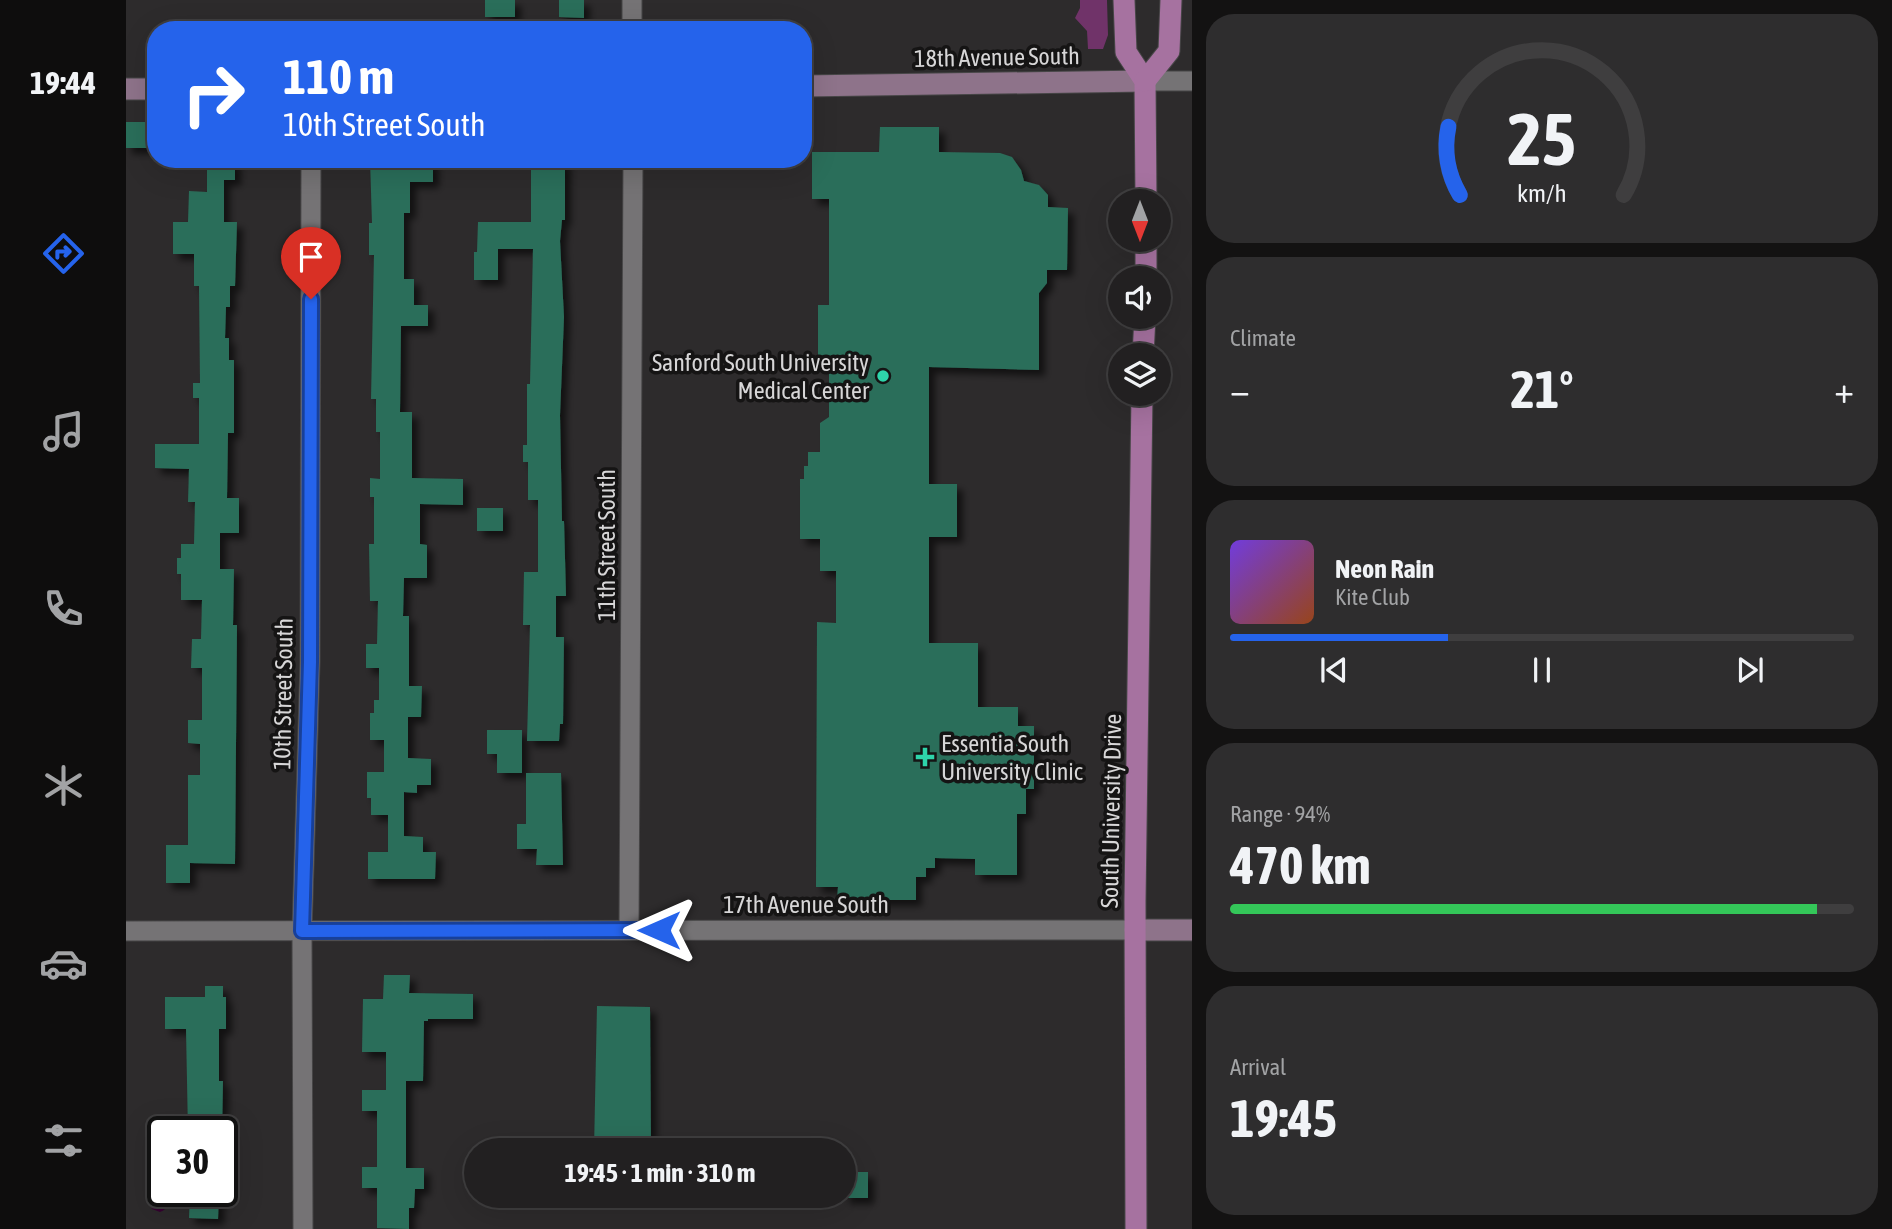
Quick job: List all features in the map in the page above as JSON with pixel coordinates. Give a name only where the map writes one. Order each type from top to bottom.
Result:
[{"type":"main road","points":[[1124,0],[1126,51],[1145,81],[1146,189]]},
{"type":"main road","points":[[1145,81],[1169,51],[1171,0]]},
{"type":"main road","name":"South University Drive","points":[[1136,1229],[1135,930],[1142,406]]},
{"type":"street","points":[[632,0],[632,21]]},
{"type":"street","name":"18th Avenue South","points":[[812,86],[1192,81]]},
{"type":"street","points":[[126,89],[147,89]]},
{"type":"street","name":"10th Street South","points":[[303,1229],[302,931],[310,662],[311,168]]},
{"type":"street","name":"11th Street South","points":[[629,930],[632,168]]},
{"type":"street","name":"17th Avenue South","points":[[126,931],[1192,930]]},
{"type":"shaded area","points":[[1080,0],[1107,0],[1108,35],[1103,49],[1088,49],[1087,31],[1075,18],[1080,8]]},
{"type":"shaded area","points":[[151,1207],[168,1207],[160,1212]]},
{"type":"building","points":[[485,0],[515,0],[515,17],[485,17]]},
{"type":"building","points":[[559,0],[584,0],[584,18],[559,17]]},
{"type":"building","points":[[126,122],[147,122],[147,148],[126,148]]},
{"type":"building","name":"Sanford South University Medical Center","points":[[880,127],[939,127],[939,152],[1000,153],[1012,157],[1021,170],[1024,181],[1039,185],[1048,195],[1048,207],[1068,208],[1067,270],[1047,270],[1047,283],[1039,293],[1039,370],[929,367],[929,484],[957,484],[957,537],[929,537],[929,643],[978,643],[978,707],[1018,707],[1018,726],[1034,726],[1034,789],[1026,789],[1026,814],[1017,814],[1017,875],[975,875],[975,859],[935,858],[935,868],[926,868],[926,877],[916,877],[916,900],[837,900],[838,887],[816,887],[817,622],[836,623],[836,571],[820,571],[820,539],[800,539],[800,479],[804,479],[804,466],[808,466],[808,452],[820,452],[820,423],[829,417],[829,366],[818,366],[818,305],[829,305],[829,199],[812,199],[812,152],[879,152]]},
{"type":"building","points":[[207,168],[235,168],[235,180],[224,180],[224,222],[237,222],[235,286],[230,286],[225,338],[229,338],[229,360],[234,360],[234,433],[228,433],[227,498],[239,498],[239,533],[220,533],[220,569],[234,569],[233,625],[237,625],[235,864],[190,863],[190,883],[166,883],[166,845],[188,845],[188,775],[200,775],[200,744],[188,743],[188,720],[202,720],[202,668],[191,668],[192,639],[201,639],[202,600],[181,600],[181,574],[177,574],[177,558],[181,558],[181,544],[194,544],[195,502],[188,502],[189,469],[155,468],[155,444],[199,444],[199,398],[193,398],[193,383],[200,383],[199,286],[194,286],[194,254],[173,254],[173,222],[188,222],[189,191],[207,192]]},
{"type":"building","points":[[370,168],[433,168],[433,182],[410,182],[410,213],[404,213],[404,279],[414,279],[414,305],[428,305],[428,326],[401,326],[400,412],[412,412],[412,478],[463,479],[463,505],[420,504],[420,544],[427,545],[427,578],[404,578],[403,616],[409,616],[409,686],[422,686],[421,717],[408,717],[408,758],[431,759],[431,785],[417,785],[417,793],[404,792],[404,836],[423,837],[423,852],[436,852],[435,879],[368,879],[368,852],[388,852],[388,815],[371,815],[371,798],[367,798],[367,772],[384,772],[384,740],[370,740],[370,713],[374,713],[374,700],[379,700],[379,668],[366,668],[366,644],[377,644],[378,601],[370,601],[369,544],[374,544],[374,497],[370,497],[370,478],[380,479],[380,432],[376,432],[376,399],[371,399],[374,255],[369,255],[369,223],[372,223]]},
{"type":"building","points":[[531,168],[565,168],[565,220],[562,220],[560,241],[564,317],[560,415],[566,596],[556,596],[556,637],[564,637],[563,724],[560,724],[559,741],[527,741],[530,625],[523,625],[524,572],[538,572],[538,500],[528,500],[528,462],[523,462],[523,445],[527,445],[527,384],[530,384],[533,249],[498,249],[498,280],[474,280],[478,222],[531,222]]},
{"type":"building","points":[[477,508],[503,508],[503,531],[477,531]]},
{"type":"building","points":[[487,730],[522,730],[522,773],[497,773],[497,754],[487,754]]},
{"type":"building","points":[[526,773],[561,773],[563,865],[536,865],[537,849],[517,849],[517,824],[526,824]]},
{"type":"building","points":[[384,975],[410,975],[409,993],[473,994],[473,1019],[424,1021],[423,1081],[406,1081],[406,1168],[424,1168],[424,1189],[415,1189],[414,1208],[409,1208],[409,1229],[377,1228],[377,1188],[362,1188],[362,1167],[377,1167],[377,1111],[362,1111],[362,1090],[386,1090],[386,1052],[362,1052],[363,999],[383,999]]},
{"type":"building","points":[[205,986],[223,986],[223,997],[226,997],[226,1029],[219,1029],[222,1116],[188,1116],[186,1029],[165,1029],[165,997],[205,997]]},
{"type":"building","points":[[597,1006],[650,1007],[651,1138],[594,1138]]},
{"type":"building","points":[[856,1172],[868,1172],[868,1198],[856,1198]]},
{"type":"building","points":[[189,1207],[218,1207],[218,1219],[189,1218]]},
{"type":"place","name":"Sanford South University Medical Center","points":[[883,376]]},
{"type":"place","name":"Essentia South University Clinic","points":[[925,757]]},
{"type":"route","points":[[311,299],[310,662],[302,931],[659,930]]}]
